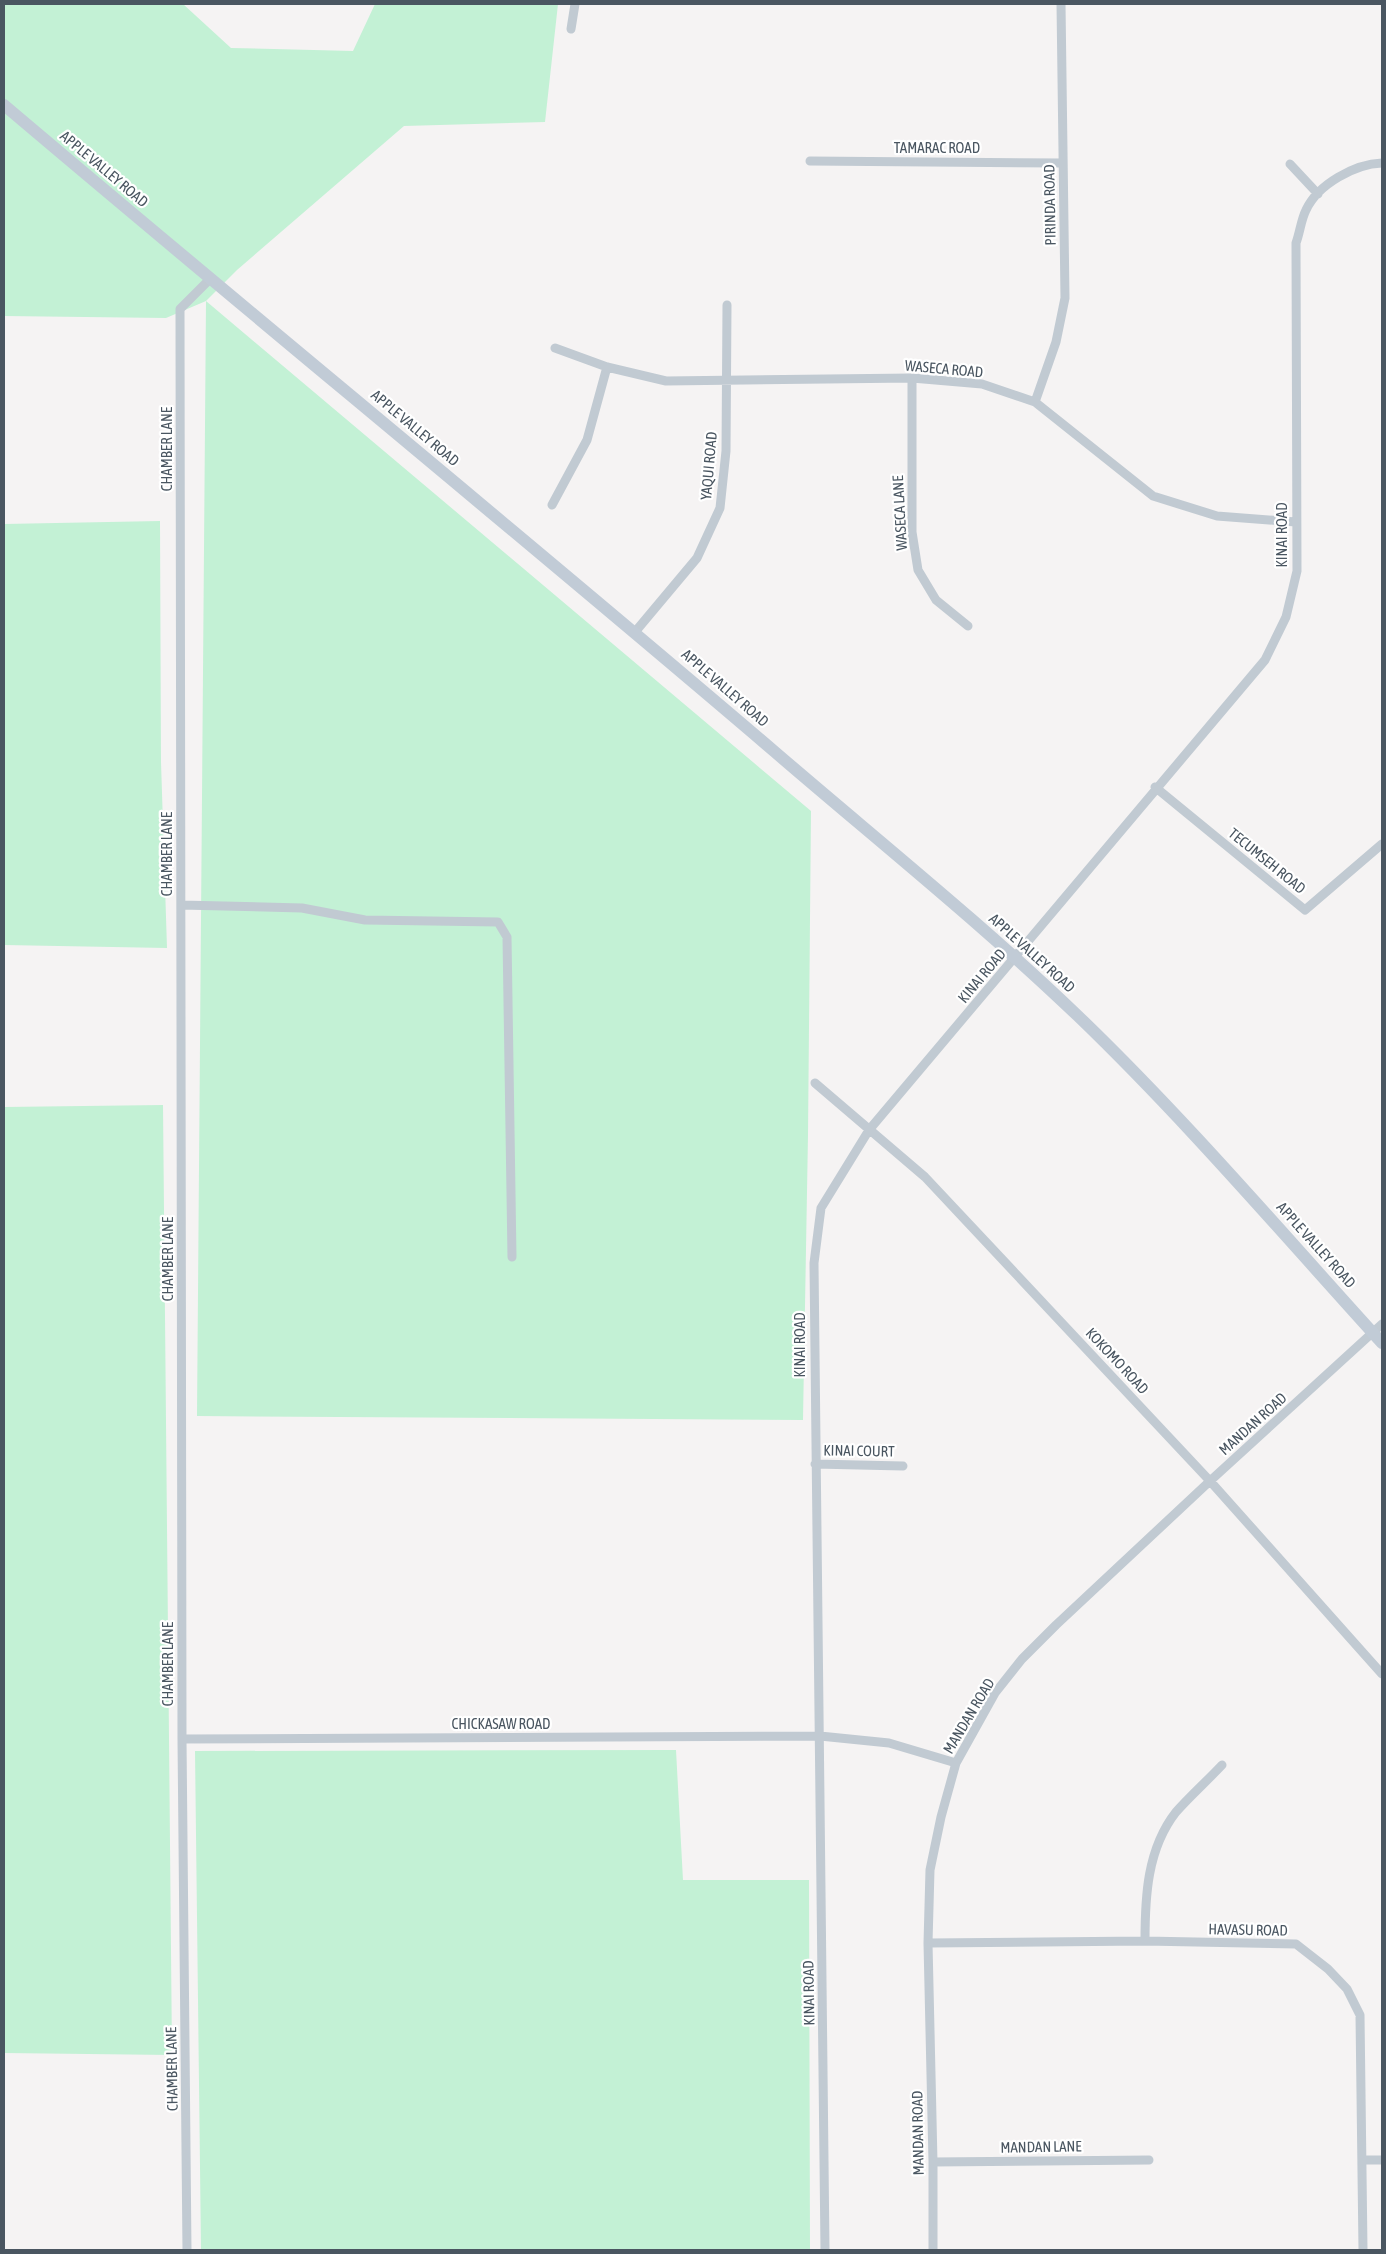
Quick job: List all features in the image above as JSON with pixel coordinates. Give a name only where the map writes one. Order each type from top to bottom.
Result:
[{"type":"main road","name":"APPLE VALLEY ROAD","points":[[4,105],[635,632],[1015,958],[1131,1068],[1378,1329],[1382,1343]]},
{"type":"street","points":[[571,29],[575,4]]},
{"type":"street","name":"PIRINDA ROAD","points":[[1035,402],[1056,342],[1065,298],[1061,4]]},
{"type":"street","name":"TAMARAC ROAD","points":[[810,161],[1064,163]]},
{"type":"street","name":"KINAI ROAD","points":[[825,2250],[814,1263],[821,1208],[869,1130],[1015,958],[1155,787],[1265,660],[1286,616],[1297,571],[1296,243],[1306,209],[1318,194],[1344,174],[1370,164],[1382,163]]},
{"type":"street","points":[[1290,164],[1318,194]]},
{"type":"street","name":"CHAMBER LANE","points":[[187,2250],[182,1739],[180,309],[210,279]]},
{"type":"street","name":"YAQUI ROAD","points":[[635,632],[698,558],[720,508],[726,450],[727,305]]},
{"type":"street","name":"WASECA ROAD","points":[[555,348],[607,367],[666,381],[912,378],[982,384],[1035,402],[1153,496],[1217,516],[1296,522]]},
{"type":"street","points":[[552,505],[587,440],[607,367]]},
{"type":"street","name":"WASECA LANE","points":[[912,378],[912,532],[918,570],[936,600],[968,626]]},
{"type":"street","name":"TECUMSEH ROAD","points":[[1155,787],[1305,910],[1382,844]]},
{"type":"street","points":[[181,905],[302,908],[365,920],[498,922],[507,937],[512,1257]]},
{"type":"street","name":"KOKOMO ROAD","points":[[815,1083],[925,1177],[1210,1481],[1382,1674]]},
{"type":"street","name":"MANDAN ROAD","points":[[933,2250],[928,1942],[930,1870],[940,1817],[956,1763],[995,1693],[1022,1659],[1210,1481],[1378,1329]]},
{"type":"street","name":"KINAI COURT","points":[[815,1464],[904,1466]]},
{"type":"street","points":[[820,1736],[889,1743],[956,1763]]},
{"type":"street","name":"CHICKASAW ROAD","points":[[182,1739],[820,1736]]},
{"type":"street","points":[[1145,1941],[1145,1899],[1153,1854],[1175,1813],[1222,1765]]},
{"type":"street","name":"HAVASU ROAD","points":[[928,1942],[1145,1941],[1296,1944],[1328,1969],[1347,1989],[1360,2015],[1363,2250]]},
{"type":"street","name":"MANDAN LANE","points":[[933,2162],[1150,2160]]},
{"type":"street","points":[[1362,2160],[1382,2160]]},
{"type":"green space","points":[[4,4],[183,4],[231,48],[353,51],[375,4],[558,4],[545,122],[404,126],[237,270],[206,301],[166,318],[4,316]]},
{"type":"green space","points":[[206,301],[811,811],[803,1420],[197,1416]]},
{"type":"green space","points":[[160,521],[161,762],[167,948],[4,945],[4,524]]},
{"type":"green space","points":[[163,1105],[172,2055],[4,2053],[4,1107]]},
{"type":"green space","points":[[676,1750],[683,1880],[809,1880],[810,2250],[201,2250],[195,1751]]}]
